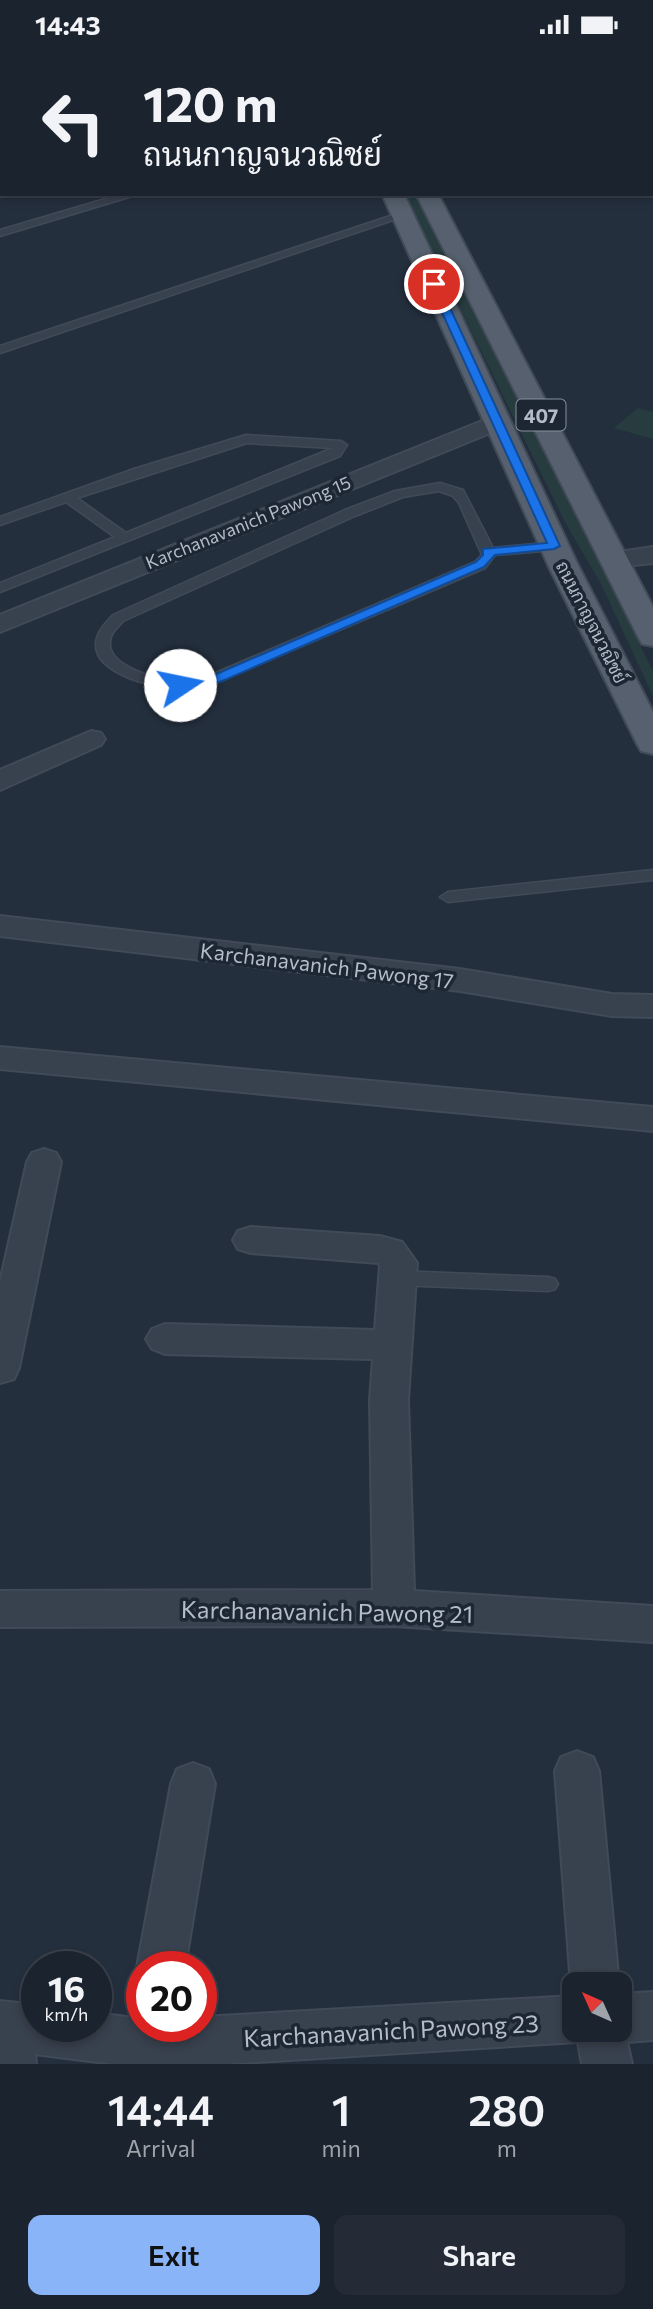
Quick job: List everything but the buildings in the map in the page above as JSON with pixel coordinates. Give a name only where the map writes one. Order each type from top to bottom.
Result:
[{"type":"main road","name":"407","points":[[428,196],[653,637]]},
{"type":"main road","name":"ถนนกาญจนวณิชย์","points":[[398,205],[554,546],[653,744]]},
{"type":"street","name":"Karchanavanich Pawong 15","points":[[0,624],[497,422]]},
{"type":"street","points":[[615,559],[653,555]]},
{"type":"street","points":[[0,781],[34,768],[91,739]]},
{"type":"street","name":"Karchanavanich Pawong 17","points":[[0,926],[460,981],[612,1005],[653,1006]]},
{"type":"street","points":[[0,1058],[653,1119]]},
{"type":"street","points":[[0,1368],[44,1162]]},
{"type":"street","points":[[251,1240],[389,1252],[399,1263],[389,1400],[394,1608]]},
{"type":"street","points":[[165,1339],[391,1345]]},
{"type":"street","name":"Karchanavanich Pawong 21","points":[[0,1609],[394,1608],[653,1624]]},
{"type":"street","points":[[577,1771],[594,1972]]},
{"type":"street","points":[[164,1951],[193,1784]]},
{"type":"street","points":[[632,2017],[653,2016]]},
{"type":"street","name":"Karchanavanich Pawong 23","points":[[217,2033],[562,2020]]},
{"type":"street","name":"Karchanavanich Pawong 23","points":[[7,2039],[126,2036]]},
{"type":"street","points":[[602,2042],[607,2064]]},
{"type":"lane","points":[[0,233],[127,196]]},
{"type":"lane","points":[[0,350],[398,205]]},
{"type":"lane","points":[[0,521],[138,472],[246,439],[341,445],[336,453],[0,588]]},
{"type":"lane","points":[[440,487],[458,493],[466,503],[488,552],[489,555],[480,565],[215,679],[180,685],[145,679],[113,664],[103,651],[103,637],[118,618],[350,513],[400,494],[440,487]]},
{"type":"lane","points":[[68,498],[124,538]]},
{"type":"lane","points":[[488,552],[554,546]]},
{"type":"lane","points":[[448,897],[653,875]]},
{"type":"lane","points":[[397,1278],[548,1284]]},
{"type":"green space","points":[[405,196],[415,196],[653,671],[653,696],[601,584],[565,522]]},
{"type":"green space","points":[[638,408],[653,412],[653,439],[614,428]]},
{"type":"route","points":[[180,685],[215,679],[364,616],[480,565],[489,555],[488,552],[508,548],[554,546],[434,284]]}]
